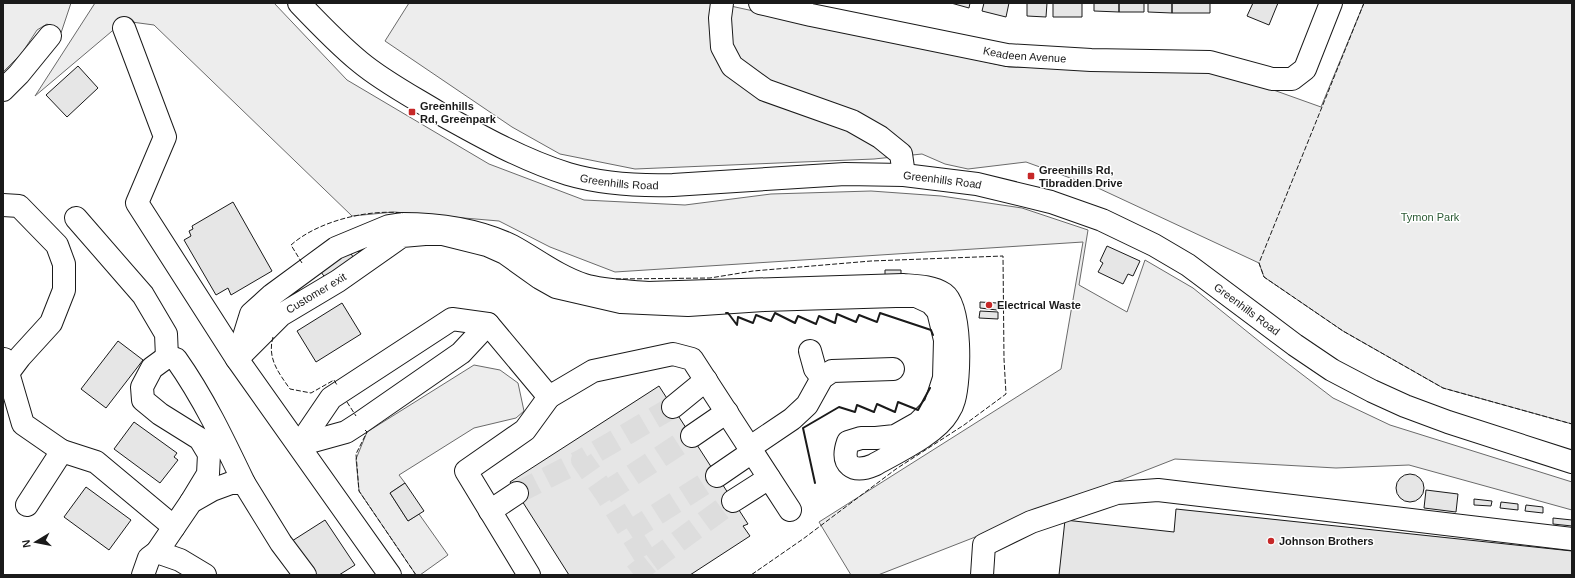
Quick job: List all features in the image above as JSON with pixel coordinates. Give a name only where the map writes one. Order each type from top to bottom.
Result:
[{"type":"main road","name":"Greenhills Road","points":[[300,3],[335,40],[362,64],[407,94],[474,132],[535,162],[569,174],[604,182],[645,186],[838,175],[904,175],[978,184],[1051,202],[1102,220],[1154,245],[1188,265],[1295,345],[1332,370],[1372,391],[1405,406],[1448,422],[1572,462]]},
{"type":"main road","points":[[722,3],[720,18],[722,47],[732,66],[765,90],[852,121],[880,137],[901,154],[904,175]]},
{"type":"main road","name":"Keadeen Avenue","points":[[760,3],[810,15],[1007,55],[1091,60],[1210,62],[1272,79],[1292,79],[1305,69],[1331,3]]},
{"type":"main road","points":[[124,28],[165,137],[137,202],[237,359],[390,575]]},
{"type":"main road","points":[[3,90],[19,74],[50,36]]},
{"type":"main road","points":[[3,205],[19,206],[57,245],[64,264],[64,290],[51,323],[20,357],[6,365],[23,424],[62,451],[96,462],[174,527]]},
{"type":"main road","points":[[76,218],[142,295],[166,334],[168,357]]},
{"type":"main road","name":"Customer exit","points":[[402,224],[430,224],[482,234],[512,246],[560,276],[586,285],[648,293],[903,285],[926,286],[944,294],[954,309],[959,352],[955,399],[948,414],[938,426],[874,465],[865,469],[856,469],[850,466],[846,459],[845,450],[848,442],[861,438],[895,436],[918,423],[935,406],[944,378],[945,340],[938,311],[930,303],[916,296],[764,300],[688,306],[621,302],[556,287],[505,254],[487,245],[443,234],[425,234],[402,236],[338,281],[280,315],[237,359],[251,314],[272,295],[336,248],[389,226],[402,224]]},
{"type":"main road","points":[[299,446],[331,398],[452,319],[488,324],[549,396]]},
{"type":"main road","points":[[299,446],[346,432],[360,423],[461,353],[488,324]]},
{"type":"main road","points":[[810,351],[815,369],[822,378]]},
{"type":"main road","points":[[529,575],[466,471],[526,430],[549,396],[593,371],[673,354],[692,359],[790,510]]},
{"type":"main road","points":[[143,575],[149,558],[157,552],[208,474],[209,454],[200,439],[160,414],[143,400],[142,387],[152,368],[168,357],[176,359],[186,374],[229,450],[244,483],[280,542],[305,575]]},
{"type":"main road","points":[[717,476],[792,419],[807,405],[822,378],[832,371],[893,369]]},
{"type":"main road","points":[[673,407],[706,380]]},
{"type":"main road","points":[[692,436],[726,412]]},
{"type":"main road","points":[[27,505],[62,451]]},
{"type":"main road","points":[[733,501],[769,478]]},
{"type":"main road","points":[[191,502],[218,487],[230,483],[244,483]]},
{"type":"main road","points":[[982,575],[984,545],[1031,522],[1117,493],[1158,490],[1572,539]]},
{"type":"main road","points":[[490,511],[517,493]]},
{"type":"main road","points":[[157,552],[180,560],[205,575]]},
{"type":"green space","points":[[3,3],[71,3],[61,33],[47,24],[37,30],[22,53],[3,72]]},
{"type":"green space","points":[[95,3],[274,3],[347,80],[489,164],[584,200],[685,205],[771,194],[871,191],[941,196],[1022,208],[1088,230],[1079,285],[1127,312],[1145,260],[1193,288],[1333,398],[1390,425],[1572,482],[1572,510],[1409,465],[1336,468],[1175,459],[878,575],[851,575],[819,522],[1061,369],[1083,242],[615,272],[550,247],[499,221],[394,212],[352,216],[154,25],[124,21],[35,96]]},
{"type":"green space","name":"Tymon Park","points":[[409,3],[717,3],[1009,67],[1223,72],[1321,107],[1364,3],[1572,3],[1572,424],[1443,388],[1343,331],[1264,277],[1259,263],[1098,188],[1026,162],[968,169],[945,164],[922,154],[874,159],[635,169],[560,154],[512,127],[385,41]]},
{"type":"green space","points":[[474,365],[500,370],[518,383],[524,411],[516,418],[474,428],[399,475],[405,483],[390,493],[408,521],[419,514],[448,555],[420,575],[416,575],[359,491],[356,459],[367,432]]},
{"type":"building","points":[[951,3],[970,3],[969,8]]},
{"type":"building","points":[[984,3],[1009,3],[1006,17],[982,11]]},
{"type":"building","points":[[1027,3],[1047,3],[1046,17],[1027,16]]},
{"type":"building","points":[[1053,3],[1082,3],[1082,17],[1053,17]]},
{"type":"building","points":[[1094,3],[1119,3],[1119,12],[1094,11]]},
{"type":"building","points":[[1119,3],[1144,3],[1144,12],[1119,12]]},
{"type":"building","points":[[1148,3],[1172,3],[1172,13],[1148,12]]},
{"type":"building","points":[[1172,3],[1210,3],[1210,13],[1172,13]]},
{"type":"building","points":[[1253,3],[1278,3],[1269,25],[1247,16]]},
{"type":"building","points":[[78,66],[98,88],[67,117],[46,95]]},
{"type":"building","points":[[233,202],[272,271],[231,295],[228,288],[216,295],[184,240],[191,236],[189,231],[193,229],[192,226]]},
{"type":"building","points":[[1107,246],[1140,261],[1133,276],[1128,274],[1123,284],[1098,272],[1103,263],[1100,261]]},
{"type":"building","points":[[348,249],[357,263],[328,282],[319,269]]},
{"type":"building","points":[[885,270],[901,270],[901,278],[885,278]]},
{"type":"building","name":"Electrical Waste","points":[[980,302],[997,303],[997,310],[980,308]]},
{"type":"building","points":[[342,303],[361,334],[316,362],[297,331]]},
{"type":"building","points":[[980,311],[998,312],[998,319],[979,318]]},
{"type":"building","points":[[118,341],[143,360],[106,408],[81,389]]},
{"type":"building","points":[[659,386],[748,524],[743,526],[750,536],[690,575],[569,575],[510,482]]},
{"type":"building","points":[[134,422],[177,453],[174,457],[178,460],[160,483],[114,449]]},
{"type":"building","points":[[1410,474],[1420,478],[1424,488],[1420,498],[1410,502],[1400,498],[1396,488],[1400,478]]},
{"type":"building","points":[[405,483],[424,511],[408,521],[390,493]]},
{"type":"building","points":[[86,487],[131,520],[109,550],[64,517]]},
{"type":"building","points":[[1426,490],[1458,494],[1456,512],[1424,508]]},
{"type":"building","points":[[1474,499],[1492,501],[1491,506],[1474,505]]},
{"type":"building","points":[[1501,502],[1518,504],[1518,510],[1500,508]]},
{"type":"building","points":[[1526,505],[1543,507],[1543,513],[1525,511]]},
{"type":"building","name":"Johnson Brothers","points":[[1176,509],[1572,551],[1572,575],[1059,575],[1065,520],[1174,532]]},
{"type":"building","points":[[1553,518],[1572,520],[1572,526],[1553,524]]},
{"type":"building","points":[[325,520],[355,565],[339,575],[315,575],[292,541]]},
{"type":"tunnel","points":[[673,407],[582,460],[605,493],[649,563],[733,501]]},
{"type":"tunnel","points":[[605,493],[692,436]]},
{"type":"tunnel","points":[[517,493],[582,460]]},
{"type":"tunnel","points":[[629,532],[717,476]]},
{"type":"tunnel","points":[[634,575],[649,563]]},
{"type":"fence","points":[[1364,3],[1259,263],[1264,277],[1343,331],[1443,388],[1572,424]]},
{"type":"fence","points":[[302,263],[291,245],[315,229],[344,218],[359,215],[389,212],[403,213]]},
{"type":"fence","points":[[616,279],[710,278],[753,271],[871,261],[1003,256],[1004,359],[1006,394],[964,425],[896,469],[803,539],[751,575]]},
{"type":"fence","points":[[273,337],[271,352],[278,371],[290,389],[311,393],[334,380],[337,385]]},
{"type":"fence","points":[[347,402],[356,416]]},
{"type":"fence","points":[[365,430],[367,432],[356,454],[359,491],[416,575]]},
{"type":"wall","points":[[726,313],[728,313],[737,325],[738,317],[753,323],[756,315],[771,321],[775,313],[795,323],[798,316],[816,324],[819,316],[835,323],[837,314],[856,322],[859,315],[877,322],[880,313],[931,330],[933,335]]},
{"type":"wall","points":[[815,483],[803,428],[839,407],[855,412],[857,405],[874,412],[877,404],[895,412],[898,402],[918,410],[930,388]]},
{"type":"place","name":"Greenhills Rd, Greenpark","points":[[412,112]]},
{"type":"place","name":"Greenhills Rd, Tibradden Drive","points":[[1031,176]]},
{"type":"place","name":"Electrical Waste","points":[[989,305]]},
{"type":"place","name":"Johnson Brothers","points":[[1271,541]]}]
